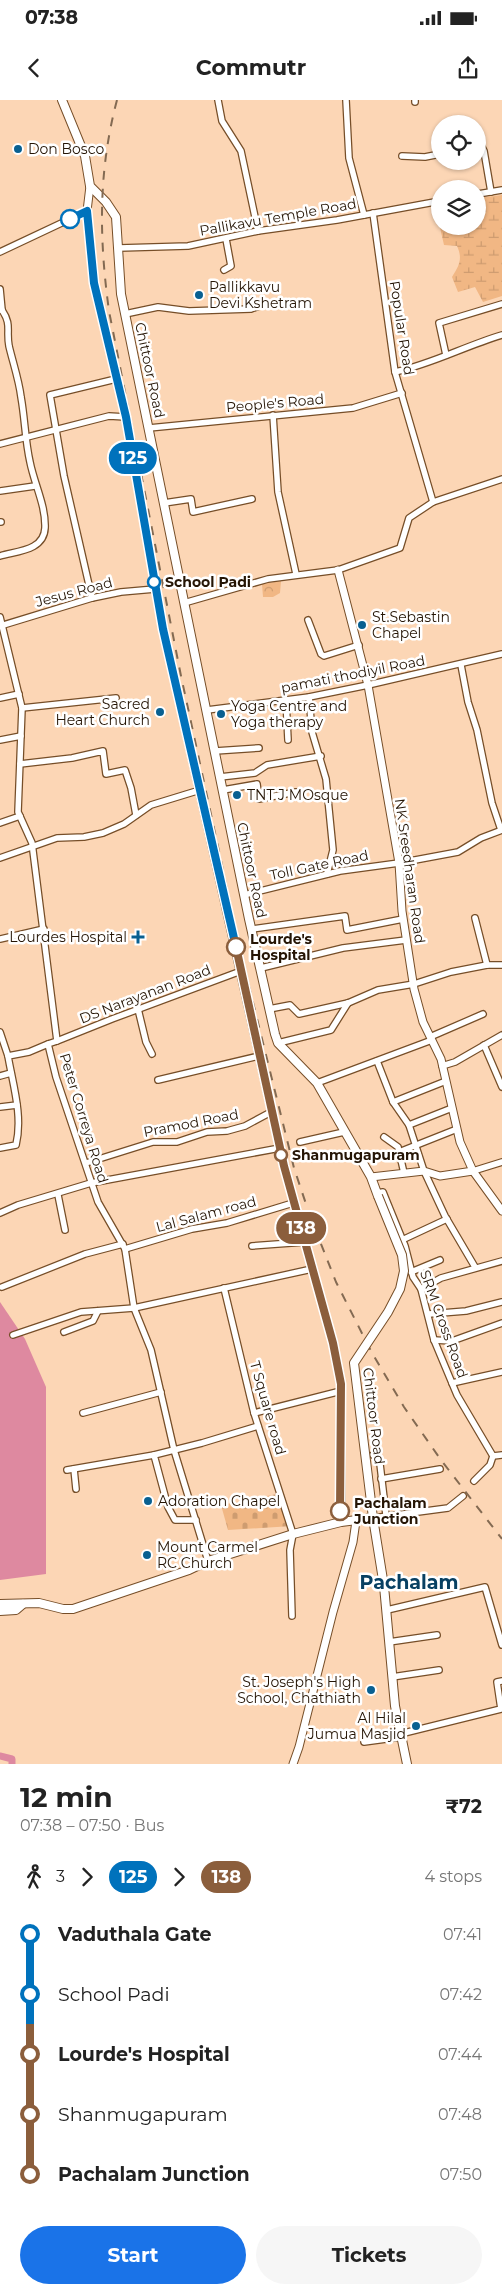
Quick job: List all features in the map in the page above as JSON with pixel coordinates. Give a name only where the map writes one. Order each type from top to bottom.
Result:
[{"type":"main road","points":[[62,100],[85,156],[90,186]]},
{"type":"main road","name":"Chittoor Road","points":[[90,186],[106,202],[116,216],[119,248],[118,270],[126,314],[244,894],[278,1043],[317,1083],[371,1177],[402,1255],[404,1271],[400,1289],[388,1312],[354,1363],[373,1518],[387,1610],[395,1706],[407,1764]]},
{"type":"main road","points":[[0,1604],[39,1603],[63,1609],[73,1609],[189,1570],[208,1561],[293,1534],[342,1522],[373,1518]]},
{"type":"main road","points":[[0,1611],[16,1610],[23,1604]]},
{"type":"street","points":[[218,100],[222,121],[241,151],[258,231]]},
{"type":"street","points":[[346,100],[349,158],[364,215]]},
{"type":"street","points":[[402,156],[431,156]]},
{"type":"street","points":[[486,163],[491,192]]},
{"type":"street","points":[[90,186],[87,211],[94,283],[126,417],[155,589],[271,1112],[293,1203],[333,1343],[341,1391],[342,1522]]},
{"type":"street","points":[[486,193],[502,190]]},
{"type":"street","name":"Pallikavu Temple Road","points":[[119,248],[188,246],[258,231],[431,203]]},
{"type":"street","points":[[0,252],[87,211]]},
{"type":"street","name":"Popular Road","points":[[374,213],[395,372],[433,502]]},
{"type":"street","points":[[224,270],[230,266],[226,239]]},
{"type":"street","points":[[0,289],[1,310],[9,321],[9,345],[22,397],[25,438],[35,486],[42,505],[45,528],[40,540],[32,548],[0,556]]},
{"type":"street","points":[[126,314],[158,307],[189,310],[251,309],[264,304]]},
{"type":"street","points":[[446,355],[438,323],[502,304]]},
{"type":"street","points":[[395,372],[418,367],[502,335]]},
{"type":"street","points":[[92,598],[64,476],[50,395],[116,379]]},
{"type":"street","name":"People's Road","points":[[149,428],[353,408],[402,393]]},
{"type":"street","points":[[272,415],[278,492],[296,574]]},
{"type":"street","points":[[0,444],[109,416],[126,417]]},
{"type":"street","points":[[184,602],[268,579],[338,570],[400,548],[409,518],[433,502],[502,479]]},
{"type":"street","points":[[0,491],[35,486]]},
{"type":"street","points":[[164,503],[191,498],[194,512],[252,499]]},
{"type":"street","name":"NK Sreedharan Road","points":[[338,570],[359,645],[368,686],[399,863],[406,940],[423,1022],[442,1066],[460,1142],[472,1171],[502,1211]]},
{"type":"street","name":"Jesus Road","points":[[1,625],[92,598],[155,589]]},
{"type":"street","name":"Peter Correya Road","points":[[0,617],[22,708],[18,812],[32,848],[44,929],[57,1041],[48,1044],[56,1076],[98,1202],[124,1247],[134,1308],[151,1350],[174,1450],[208,1561]]},
{"type":"street","points":[[308,620],[321,654],[324,656],[359,645]]},
{"type":"street","name":"pamati thodiyil Road","points":[[206,710],[309,697],[368,686],[502,654]]},
{"type":"street","points":[[461,665],[492,803],[502,830]]},
{"type":"street","points":[[0,698],[19,694]]},
{"type":"street","points":[[309,697],[312,732],[321,756],[326,779],[333,850],[327,874]]},
{"type":"street","points":[[22,708],[116,698]]},
{"type":"street","points":[[286,700],[288,740]]},
{"type":"street","points":[[0,740],[21,736]]},
{"type":"street","points":[[215,750],[259,748]]},
{"type":"street","points":[[20,764],[72,758],[102,751],[106,774],[125,770],[136,815]]},
{"type":"street","points":[[220,777],[255,773],[267,766],[321,756]]},
{"type":"street","points":[[223,790],[257,784],[258,798],[296,792]]},
{"type":"street","points":[[0,858],[57,838],[84,836],[103,832],[124,824],[151,805],[200,790]]},
{"type":"street","points":[[0,823],[20,816]]},
{"type":"street","name":"Toll Gate Road","points":[[244,894],[327,874],[458,852],[481,838],[502,830]]},
{"type":"street","points":[[252,929],[344,916],[347,930],[403,919]]},
{"type":"street","points":[[474,918],[487,965]]},
{"type":"street","points":[[0,939],[44,929]]},
{"type":"street","points":[[261,968],[343,948],[406,940]]},
{"type":"street","points":[[270,1009],[290,1005],[298,1014],[348,1003],[378,990],[414,984],[451,972],[487,965],[502,965]]},
{"type":"street","name":"DS Narayanan Road","points":[[57,1041],[241,971]]},
{"type":"street","points":[[278,1043],[331,1030],[348,1003]]},
{"type":"street","points":[[138,1009],[146,1042],[152,1054]]},
{"type":"street","points":[[317,1083],[377,1061],[483,1014]]},
{"type":"street","points":[[0,1032],[8,1056],[20,1130],[16,1145],[0,1148]]},
{"type":"street","points":[[442,1066],[455,1062],[502,1035]]},
{"type":"street","points":[[8,1056],[29,1052],[48,1044]]},
{"type":"street","points":[[484,1045],[502,1086]]},
{"type":"street","points":[[158,1080],[259,1056]]},
{"type":"street","points":[[377,1061],[394,1102],[409,1125],[424,1171],[447,1218],[476,1267]]},
{"type":"street","points":[[0,1076],[11,1074]]},
{"type":"street","points":[[394,1102],[446,1081]]},
{"type":"street","points":[[0,1107],[17,1105]]},
{"type":"street","points":[[409,1125],[452,1108]]},
{"type":"street","name":"Pramod Road","points":[[86,1163],[153,1142],[177,1142],[207,1132],[227,1131],[245,1126],[271,1112]]},
{"type":"street","points":[[400,1152],[457,1130]]},
{"type":"street","points":[[300,1142],[344,1132]]},
{"type":"street","points":[[384,1137],[398,1147],[404,1173]]},
{"type":"street","points":[[0,1213],[18,1205],[58,1195],[91,1183],[280,1148]]},
{"type":"street","points":[[371,1177],[424,1171],[440,1176],[472,1171],[502,1162]]},
{"type":"street","name":"SRM Cross Road","points":[[378,1195],[383,1192],[402,1240],[411,1272],[421,1290],[434,1340],[452,1383],[493,1456]]},
{"type":"street","points":[[58,1195],[65,1230]]},
{"type":"street","name":"Lal Salam road","points":[[2,1287],[85,1254],[124,1247],[192,1229],[227,1223],[293,1203]]},
{"type":"street","points":[[402,1240],[447,1218]]},
{"type":"street","points":[[252,1246],[305,1242]]},
{"type":"street","points":[[411,1272],[440,1260]]},
{"type":"street","points":[[421,1290],[441,1278],[502,1261]]},
{"type":"street","points":[[13,1335],[81,1312],[134,1308],[312,1269]]},
{"type":"street","name":"T Square road","points":[[224,1288],[254,1413],[293,1534]]},
{"type":"street","points":[[428,1314],[466,1311],[502,1302]]},
{"type":"street","points":[[64,1332],[93,1321],[98,1311]]},
{"type":"street","points":[[434,1340],[452,1341],[502,1323]]},
{"type":"street","points":[[452,1383],[502,1372]]},
{"type":"street","points":[[254,1413],[341,1391]]},
{"type":"street","points":[[83,1413],[161,1392]]},
{"type":"street","points":[[76,1490],[70,1470],[154,1455],[258,1426]]},
{"type":"street","points":[[373,1455],[377,1454],[379,1459],[386,1515]]},
{"type":"street","points":[[154,1455],[168,1507],[175,1520],[196,1520]]},
{"type":"street","points":[[474,1481],[490,1465],[493,1456],[502,1455]]},
{"type":"street","points":[[381,1480],[440,1468]]},
{"type":"street","points":[[373,1518],[448,1508],[454,1506],[463,1496]]},
{"type":"street","points":[[292,1764],[299,1747],[333,1612],[353,1542],[356,1521]]},
{"type":"street","points":[[292,1616],[290,1550],[293,1534]]},
{"type":"street","points":[[387,1610],[485,1587],[502,1645]]},
{"type":"street","points":[[390,1642],[436,1635]]},
{"type":"street","points":[[392,1677],[439,1670]]},
{"type":"street","points":[[364,1742],[401,1736],[502,1709],[497,1682],[502,1681]]},
{"type":"green space","points":[[502,195],[502,296],[483,302],[475,287],[458,292],[452,277],[459,262],[459,251],[457,246],[444,245],[442,235],[486,235],[486,197]]},
{"type":"green space","points":[[281,581],[280,593],[273,597],[263,597],[262,584]]},
{"type":"green space","points":[[282,1493],[292,1526],[228,1530],[221,1505]]},
{"type":"shaded area","points":[[0,1302],[25,1339],[46,1387],[46,1574],[0,1580]]},
{"type":"waterway","points":[[0,1756],[12,1759],[12,1764]]},
{"type":"railway","points":[[117,100],[106,153],[102,205],[103,257],[109,311],[181,676],[240,950],[294,1168],[310,1216],[336,1282],[372,1353],[404,1407],[441,1460],[502,1539]]},
{"type":"bus line","name":"125","points":[[70,219],[87,211],[94,283],[126,417],[163,629],[236,947]]},
{"type":"bus line","name":"138","points":[[236,947],[284,1166],[333,1343],[341,1384],[340,1511]]},
{"type":"place","name":"Don Bosco","points":[[18,149]]},
{"type":"place","name":"Pallikkavu Devi Kshetram","points":[[199,295]]},
{"type":"place","name":"School Padi","points":[[154,582]]},
{"type":"place","name":"St.Sebastin Chapel","points":[[362,625]]},
{"type":"place","name":"Sacred Heart Church","points":[[160,712]]},
{"type":"place","name":"Yoga Centre and Yoga therapy","points":[[221,714]]},
{"type":"place","name":"TNT J MOsque","points":[[237,795]]},
{"type":"place","name":"Lourdes Hospital","points":[[138,937]]},
{"type":"place","name":"Lourde's Hospital","points":[[236,947]]},
{"type":"place","name":"Shanmugapuram","points":[[281,1155]]},
{"type":"place","name":"Adoration Chapel","points":[[148,1501]]},
{"type":"place","name":"Pachalam Junction","points":[[340,1511]]},
{"type":"place","name":"Mount Carmel RC Church","points":[[147,1555]]},
{"type":"place","name":"St. Joseph's High School, Chathiath","points":[[371,1690]]},
{"type":"place","name":"Al Hilal Jumua Masjid","points":[[416,1726]]},
{"type":"district","name":"Pachalam","points":[[409,1582]]}]
